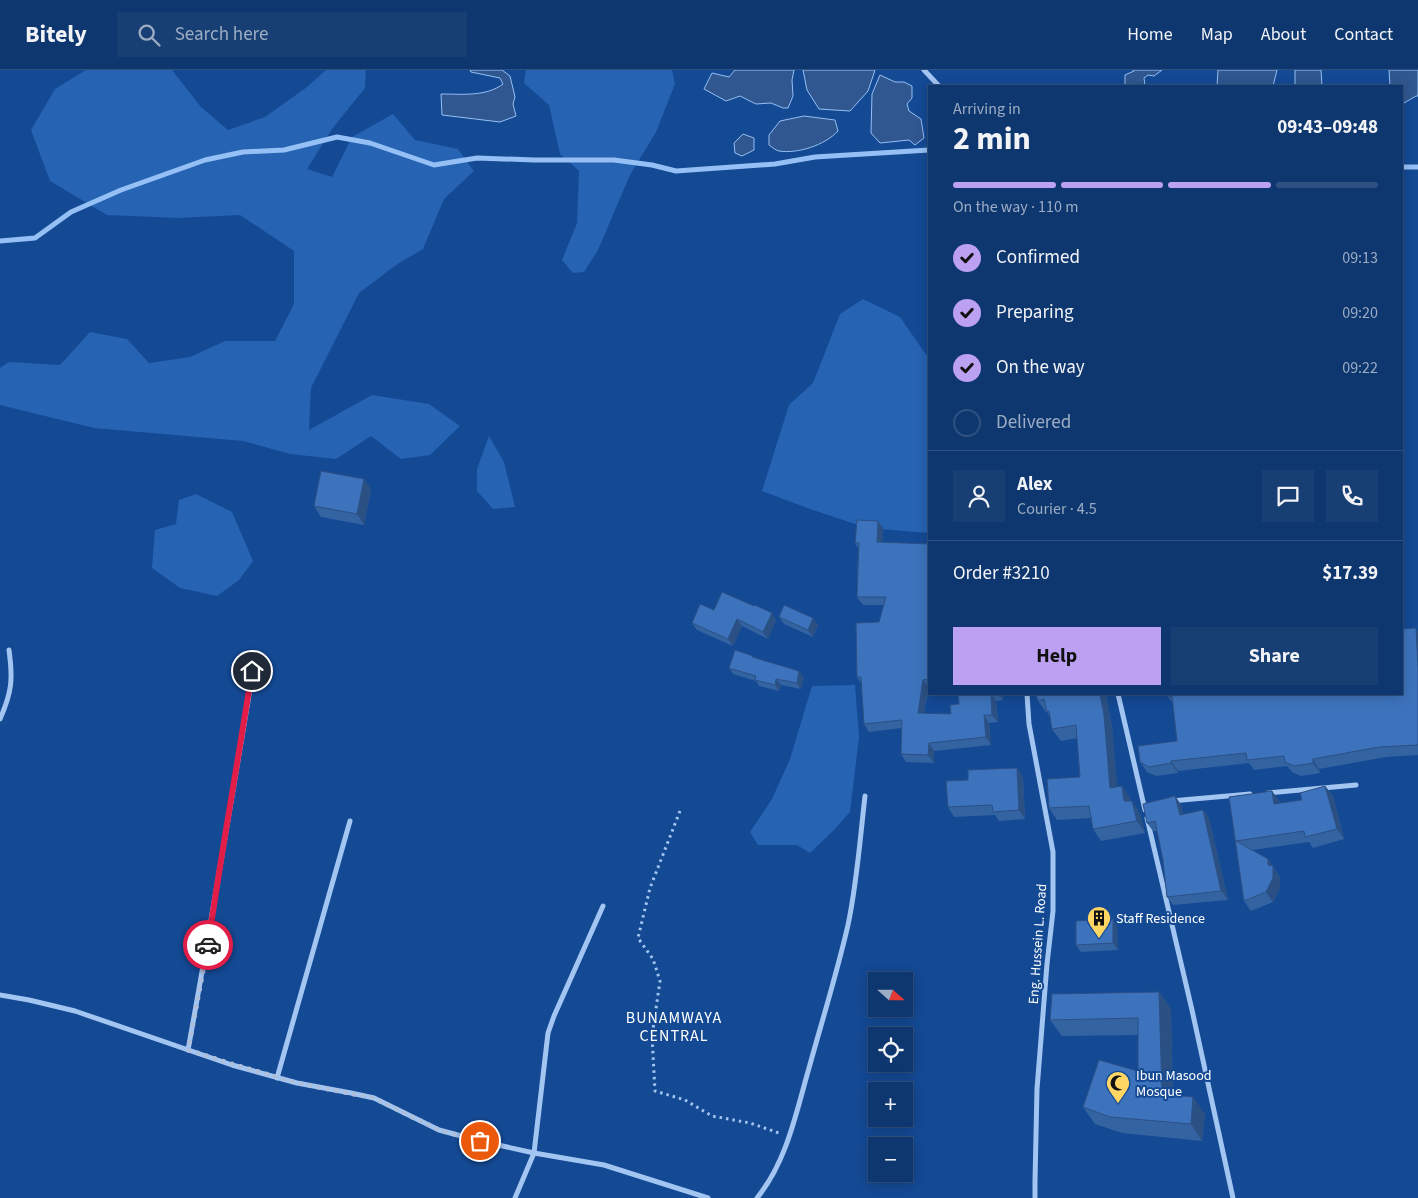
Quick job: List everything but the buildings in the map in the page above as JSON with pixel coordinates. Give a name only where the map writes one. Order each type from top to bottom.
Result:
[{"type":"street","points":[[924,70],[938,85]]},
{"type":"street","points":[[0,719],[12,686],[9,650]]},
{"type":"street","points":[[188,1050],[208,947],[252,671]]},
{"type":"street","name":"Eng. Hussein L. Road","points":[[1028,695],[1029,724],[1053,852],[1053,911],[1037,1089],[1035,1198]]},
{"type":"street","points":[[1118,695],[1157,868],[1192,1010],[1233,1198]]},
{"type":"street","points":[[1162,802],[1356,786]]},
{"type":"street","points":[[757,1198],[767,1186],[781,1159],[825,1013],[854,892],[865,796]]},
{"type":"street","points":[[1143,804],[1153,803]]},
{"type":"street","points":[[277,1078],[350,821]]},
{"type":"street","points":[[515,1198],[534,1153],[548,1033],[603,906]]},
{"type":"street","points":[[0,995],[75,1011],[277,1078],[374,1098],[439,1130],[534,1153],[604,1165],[708,1198]]},
{"type":"path","points":[[680,811],[650,888],[638,938],[653,959],[660,981],[652,1036],[655,1091],[685,1100],[712,1116],[750,1122],[789,1136]]},
{"type":"shaded area","points":[[86,70],[172,70],[201,107],[228,130],[265,117],[307,87],[326,70],[366,70],[365,88],[332,129],[307,169],[332,177],[352,137],[393,114],[415,140],[458,149],[474,171],[444,199],[423,249],[396,265],[359,293],[311,388],[309,430],[372,395],[429,404],[460,426],[430,455],[401,459],[371,436],[336,459],[290,454],[243,441],[94,428],[0,405],[0,368],[9,362],[60,365],[90,332],[127,339],[149,363],[190,357],[225,341],[275,341],[294,304],[294,251],[240,215],[178,218],[107,215],[50,181],[31,130],[55,89]]},
{"type":"shaded area","points":[[470,70],[502,70],[510,76],[515,97],[513,104],[516,116],[500,122],[442,115],[441,94],[481,93],[503,84],[500,78],[471,72]]},
{"type":"shaded area","points":[[526,70],[672,70],[675,84],[656,132],[630,175],[598,250],[584,272],[573,273],[562,260],[577,223],[579,171],[560,154],[549,105],[524,83]]},
{"type":"shaded area","points":[[735,70],[794,70],[792,80],[793,96],[788,108],[771,103],[756,104],[740,96],[726,101],[704,89],[712,73],[729,77]]},
{"type":"shaded area","points":[[803,70],[875,70],[868,91],[850,111],[819,109],[807,90]]},
{"type":"shaded area","points":[[1162,70],[1154,76],[1148,75],[1144,78],[1145,85],[1125,85],[1125,75],[1134,71]]},
{"type":"shaded area","points":[[1218,70],[1277,70],[1273,85],[1217,85]]},
{"type":"shaded area","points":[[1295,70],[1321,70],[1322,85],[1295,85]]},
{"type":"shaded area","points":[[1389,70],[1418,70],[1418,96],[1403,103],[1403,85],[1390,85]]},
{"type":"shaded area","points":[[880,75],[895,82],[904,82],[912,86],[912,98],[907,104],[909,111],[921,119],[924,138],[915,145],[909,140],[880,143],[871,133],[872,94]]},
{"type":"shaded area","points":[[804,116],[835,120],[838,131],[819,144],[803,150],[779,151],[769,145],[769,135],[780,121]]},
{"type":"shaded area","points":[[743,134],[754,138],[754,150],[742,156],[735,153],[734,143]]},
{"type":"shaded area","points":[[863,299],[900,317],[928,358],[928,533],[867,528],[762,491],[789,405],[813,383],[840,314]]},
{"type":"shaded area","points":[[489,436],[504,462],[515,507],[493,509],[477,491],[477,469]]},
{"type":"shaded area","points":[[196,494],[232,512],[253,561],[239,580],[217,596],[180,588],[152,568],[155,530],[176,524],[179,500]]},
{"type":"shaded area","points":[[855,685],[859,737],[850,812],[810,853],[797,845],[758,845],[750,832],[772,799],[790,759],[812,686]]},
{"type":"waterway","points":[[0,241],[35,238],[71,212],[121,190],[205,160],[243,152],[284,150],[337,137],[370,143],[434,165],[477,158],[614,160],[652,165],[676,171],[775,164],[815,157],[928,150]]},
{"type":"waterway","points":[[1403,167],[1418,167]]},
{"type":"way so far","points":[[208,945],[188,1050],[297,1083],[374,1098],[439,1130],[480,1141]]},
{"type":"place","name":"Staff Residence","points":[[1099,939]]},
{"type":"place","name":"Ibun Masood Mosque","points":[[1118,1104]]},
{"type":"district","name":"BUNAMWAYA CENTRAL","points":[[674,1026]]},
{"type":"route","points":[[208,945],[252,671]]}]
